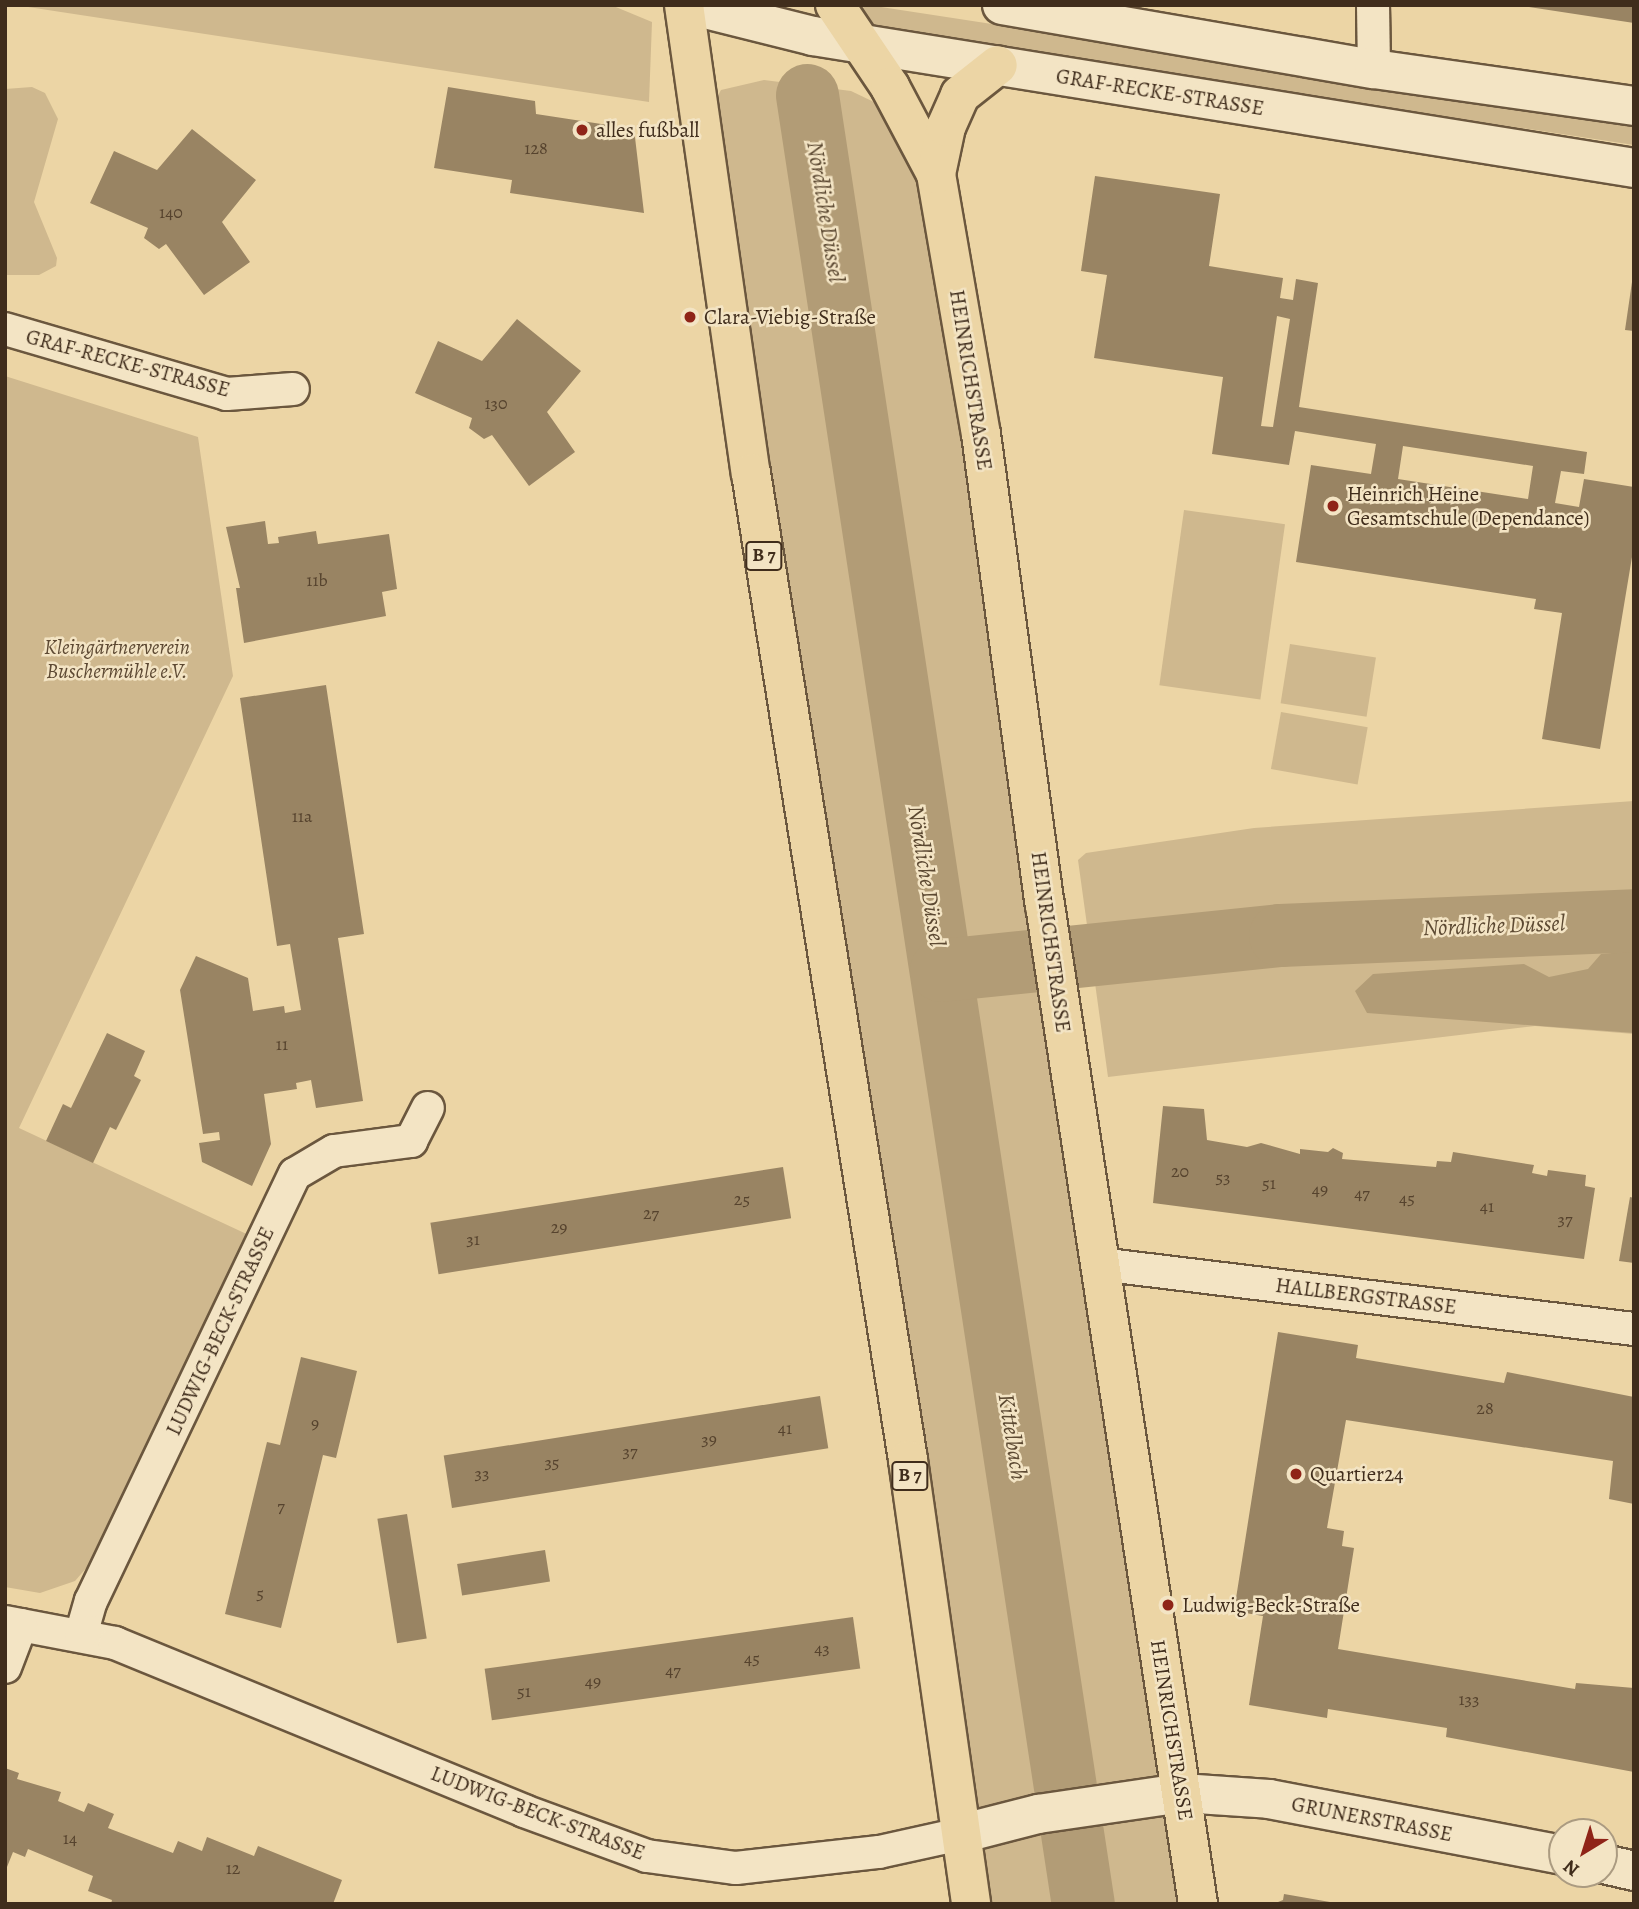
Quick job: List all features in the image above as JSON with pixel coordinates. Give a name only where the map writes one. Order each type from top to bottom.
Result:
[{"type":"main road","name":"B 7","points":[[686,5],[760,528],[908,1461],[971,1904]]},
{"type":"main road","name":"HEINRICHSTRASSE","points":[[835,5],[863,45],[936,174],[981,434],[1099,1264],[1198,1904]]},
{"type":"main road","points":[[936,174],[949,119],[960,95],[998,65]]},
{"type":"street","name":"GRAF-RECKE-STRASSE","points":[[686,5],[863,45],[1634,168]]},
{"type":"street","points":[[1003,5],[1374,69],[1634,106]]},
{"type":"street","points":[[1374,5],[1374,69]]},
{"type":"street","name":"GRAF-RECKE-STRASSE","points":[[5,329],[227,394],[293,389]]},
{"type":"street","name":"LUDWIG-BECK-STRASSE","points":[[81,1635],[91,1601],[295,1174],[334,1151],[411,1141],[428,1108]]},
{"type":"street","name":"HALLBERGSTRASSE","points":[[1099,1264],[1634,1329]]},
{"type":"street","name":"LUDWIG-BECK-STRASSE","points":[[5,1667],[13,1623],[115,1643],[524,1811],[647,1856],[736,1868],[868,1854],[960,1835],[1038,1814],[1182,1793]]},
{"type":"street","name":"GRUNERSTRASSE","points":[[1182,1793],[1269,1799],[1548,1852]]},
{"type":"green space","points":[[15,5],[611,5],[652,22],[649,102]]},
{"type":"green space","points":[[868,5],[1634,122],[1634,145],[880,31],[858,10]]},
{"type":"green space","points":[[764,80],[851,91],[876,103],[922,176],[1189,1904],[976,1904],[707,115],[721,90]]},
{"type":"green space","points":[[32,87],[45,93],[58,119],[34,202],[57,258],[56,266],[39,275],[6,275],[5,89]]},
{"type":"green space","name":"Kleingärtnerverein Buschermühle e.V.","points":[[5,376],[198,437],[233,676],[19,1128],[253,1237],[101,1551],[75,1581],[40,1593],[5,1587]]},
{"type":"green space","points":[[1184,510],[1285,524],[1260,699],[1159,685]]},
{"type":"green space","points":[[1290,644],[1376,658],[1367,717],[1281,703]]},
{"type":"green space","points":[[1281,712],[1368,727],[1358,784],[1271,769]]},
{"type":"green space","points":[[1634,801],[1634,1034],[1535,1026],[1108,1077],[1078,860],[1086,853],[1254,828]]},
{"type":"shaded area","points":[[1634,951],[1634,1033],[1367,1013],[1355,991],[1373,974],[1524,964],[1549,977],[1588,969],[1601,954]]},
{"type":"building","points":[[1634,5],[1634,23],[1529,7]]},
{"type":"building","points":[[448,87],[535,101],[536,114],[634,129],[644,213],[510,193],[512,180],[434,168]]},
{"type":"building","points":[[192,129],[256,180],[222,222],[250,262],[204,295],[166,244],[159,249],[144,238],[148,228],[90,203],[114,151],[157,170]]},
{"type":"building","points":[[1095,176],[1220,194],[1209,266],[1283,278],[1280,298],[1293,300],[1296,279],[1318,283],[1299,407],[1587,452],[1584,474],[1561,471],[1555,503],[1579,507],[1584,479],[1634,487],[1634,545],[1600,749],[1542,739],[1562,613],[1534,609],[1536,599],[1296,562],[1311,465],[1371,474],[1376,444],[1295,431],[1289,465],[1212,454],[1223,377],[1094,358],[1107,275],[1081,271]],"holes":[[[1277,316],[1290,319],[1273,427],[1261,426]],[[1403,446],[1533,466],[1528,499],[1398,479]]]},
{"type":"building","points":[[1634,282],[1634,331],[1625,330]]},
{"type":"building","points":[[517,319],[581,371],[547,412],[575,452],[529,486],[492,435],[484,439],[469,428],[472,418],[415,393],[438,341],[482,361]]},
{"type":"building","points":[[265,521],[268,544],[279,543],[278,537],[316,531],[318,544],[389,534],[397,589],[382,592],[386,616],[244,643],[236,588],[240,588],[226,527]]},
{"type":"building","points":[[326,685],[364,934],[338,938],[363,1101],[316,1108],[311,1080],[296,1083],[297,1089],[264,1094],[271,1144],[252,1186],[202,1162],[199,1143],[220,1140],[219,1132],[203,1134],[180,990],[196,956],[248,978],[253,1011],[284,1006],[285,1013],[301,1010],[290,944],[277,946],[240,698]]},
{"type":"building","points":[[107,1033],[145,1051],[134,1076],[141,1080],[116,1130],[110,1127],[93,1163],[46,1141],[63,1104],[71,1108]]},
{"type":"building","points":[[1163,1106],[1204,1109],[1207,1140],[1247,1147],[1261,1143],[1300,1154],[1300,1149],[1328,1152],[1333,1148],[1343,1153],[1342,1159],[1436,1167],[1437,1161],[1451,1162],[1453,1152],[1534,1165],[1532,1173],[1547,1176],[1548,1170],[1586,1175],[1585,1186],[1595,1188],[1584,1259],[1153,1203]]},
{"type":"building","points":[[783,1167],[791,1218],[439,1274],[430,1223]]},
{"type":"building","points":[[1630,1197],[1634,1198],[1634,1263],[1619,1261]]},
{"type":"building","points":[[1278,1332],[1358,1345],[1356,1358],[1504,1383],[1507,1372],[1634,1397],[1634,1504],[1609,1499],[1613,1461],[1346,1420],[1327,1528],[1344,1531],[1342,1546],[1354,1548],[1338,1649],[1575,1689],[1576,1683],[1634,1688],[1634,1772],[1446,1737],[1447,1728],[1328,1709],[1327,1718],[1249,1705],[1263,1616],[1234,1611]]},
{"type":"building","points":[[301,1357],[357,1371],[336,1458],[323,1455],[281,1628],[225,1614],[267,1442],[280,1445]]},
{"type":"building","points":[[820,1396],[828,1448],[452,1508],[444,1456]]},
{"type":"building","points":[[407,1514],[427,1638],[397,1643],[377,1519]]},
{"type":"building","points":[[545,1550],[550,1582],[462,1596],[457,1564]]},
{"type":"building","points":[[853,1617],[860,1668],[492,1720],[485,1669]]},
{"type":"building","points":[[5,1768],[19,1773],[17,1779],[61,1792],[58,1801],[84,1812],[88,1803],[114,1814],[108,1828],[173,1853],[178,1841],[202,1851],[207,1837],[254,1856],[258,1846],[342,1880],[333,1904],[111,1904],[112,1900],[88,1891],[93,1876],[28,1849],[25,1857],[13,1852],[5,1872]]},
{"type":"building","points":[[1284,1894],[1330,1904],[1273,1904],[1283,1900]]},
{"type":"waterway","name":"Kittelbach","points":[[807,95],[1083,1904]]},
{"type":"waterway","name":"Nördliche Düssel","points":[[941,970],[1280,935],[1634,920]]},
{"type":"place","name":"alles fußball","points":[[582,130]]},
{"type":"place","name":"Clara-Viebig-Straße","points":[[690,317]]},
{"type":"place","name":"Heinrich Heine Gesamtschule (Dependance)","points":[[1333,506]]},
{"type":"place","name":"Quartier24","points":[[1296,1474]]},
{"type":"place","name":"Ludwig-Beck-Straße","points":[[1168,1605]]}]
